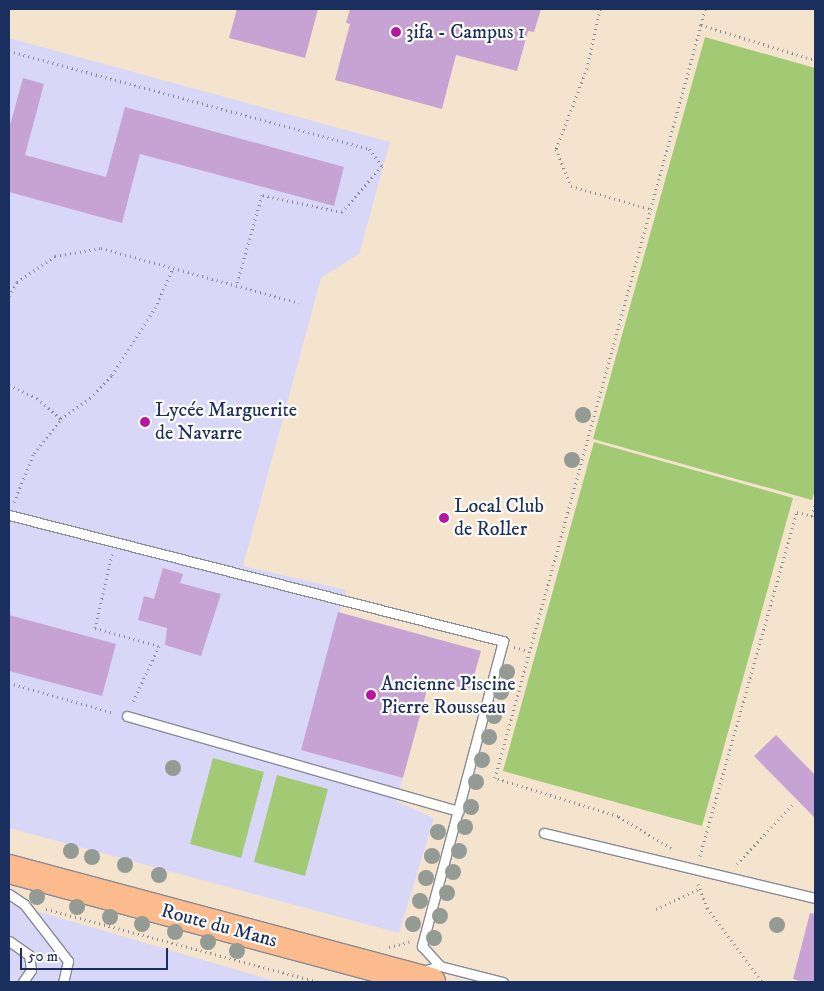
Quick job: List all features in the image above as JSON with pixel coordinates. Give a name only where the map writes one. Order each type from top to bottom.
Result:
[{"type":"main road","name":"Route du Mans","points":[[9,869],[426,974]]},
{"type":"lane","points":[[9,515],[503,641],[422,946],[426,974],[504,982]]},
{"type":"lane","points":[[127,716],[459,812]]},
{"type":"lane","points":[[544,833],[697,868],[815,898]]},
{"type":"lane","points":[[9,894],[24,904],[68,960],[63,982]]},
{"type":"lane","points":[[9,941],[29,955],[31,970],[23,982]]},
{"type":"path","points":[[600,9],[586,68],[556,149],[571,186],[650,209]]},
{"type":"path","points":[[705,9],[495,778],[618,816],[697,868],[797,512],[812,516],[815,505]]},
{"type":"path","points":[[701,25],[815,60]]},
{"type":"path","points":[[9,51],[369,149],[382,166],[342,212],[262,195],[236,286]]},
{"type":"path","points":[[9,296],[17,282],[55,256],[101,248],[299,304]]},
{"type":"path","points":[[9,515],[34,453],[60,419],[90,398],[112,375],[155,308],[173,268]]},
{"type":"path","points":[[9,385],[37,398],[60,419]]},
{"type":"path","points":[[9,683],[127,716],[159,646],[94,628],[115,541]]},
{"type":"path","points":[[726,875],[792,805]]},
{"type":"path","points":[[656,908],[700,889],[707,908],[762,982]]},
{"type":"path","points":[[24,904],[318,982]]},
{"type":"shaded area","name":"Lycée Marguerite de Navarre","points":[[9,38],[390,142],[359,254],[321,278],[243,566],[346,590],[301,749],[403,778],[396,801],[434,818],[399,933],[9,828]]},
{"type":"shaded area","points":[[9,903],[278,982],[9,982]]},
{"type":"green space","points":[[705,37],[815,68],[815,490],[812,500],[593,439]]},
{"type":"green space","points":[[594,442],[793,498],[702,826],[503,771]]},
{"type":"green space","points":[[213,758],[264,772],[241,858],[190,844]]},
{"type":"green space","points":[[277,775],[328,789],[305,876],[254,862]]},
{"type":"building","points":[[237,9],[318,9],[305,58],[229,38]]},
{"type":"building","points":[[350,9],[541,9],[534,32],[528,31],[517,71],[456,55],[442,109],[335,80],[350,24],[346,23]]},
{"type":"building","points":[[23,78],[44,84],[25,155],[106,177],[125,107],[344,167],[334,206],[140,154],[122,223],[9,192],[9,129]]},
{"type":"building","points":[[163,568],[183,574],[180,583],[221,594],[201,656],[165,645],[167,628],[138,620],[144,596],[154,599]]},
{"type":"building","name":"Ancienne Piscine Pierre Rousseau","points":[[338,612],[481,651],[470,690],[430,679],[403,778],[301,750]]},
{"type":"building","points":[[9,615],[116,644],[102,696],[9,671]]},
{"type":"building","points":[[776,735],[815,775],[815,818],[754,756]]},
{"type":"building","points":[[810,913],[815,914],[815,982],[803,982],[793,979]]},
{"type":"place","name":"3ifa - Campus 1","points":[[396,32]]},
{"type":"place","name":"Lycée Marguerite de Navarre","points":[[145,422]]},
{"type":"place","name":"Local Club de Roller","points":[[444,518]]},
{"type":"place","name":"Ancienne Piscine Pierre Rousseau","points":[[371,695]]}]
